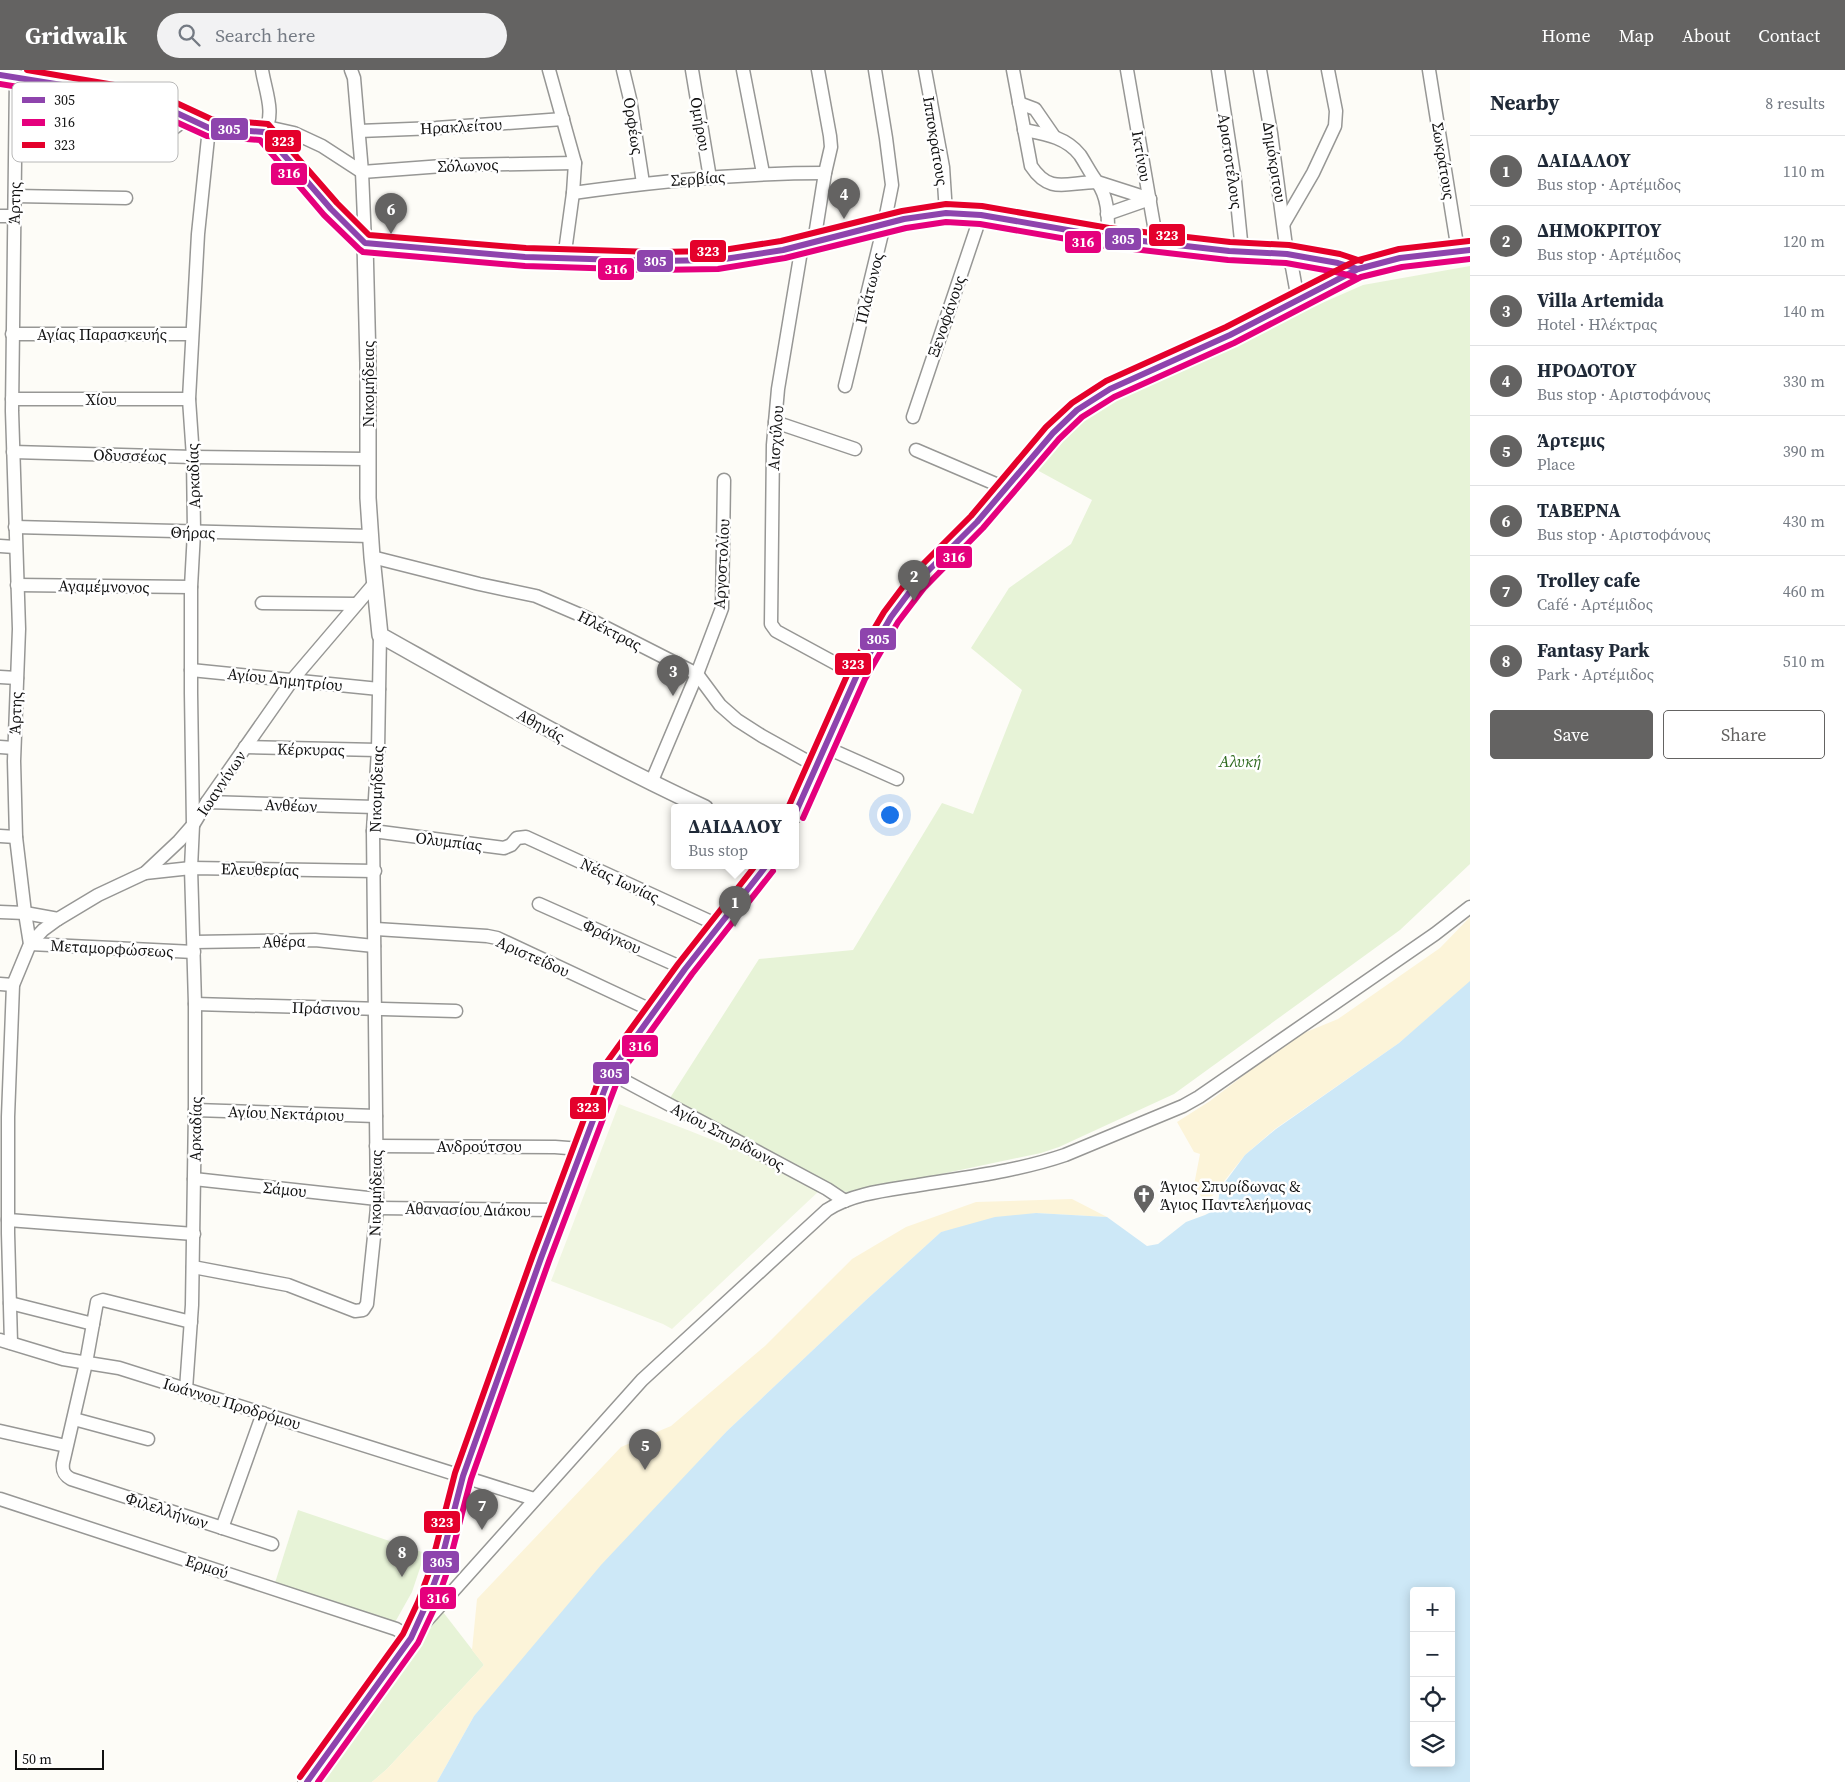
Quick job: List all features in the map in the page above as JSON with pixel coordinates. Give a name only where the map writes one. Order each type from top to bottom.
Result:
[{"type":"main road","points":[[799,805],[857,675],[880,634],[917,582],[977,522],[1053,433],[1077,410],[1092,399],[1138,375],[1230,335],[1358,269],[1400,258],[1464,251]]},
{"type":"main road","points":[[307,1782],[411,1638],[432,1591],[463,1476],[558,1210],[610,1073],[685,969],[764,869]]},
{"type":"street","points":[[262,70],[270,107],[265,130]]},
{"type":"street","points":[[351,70],[354,76],[359,131],[365,242]]},
{"type":"street","points":[[549,70],[574,163],[573,193],[564,259]]},
{"type":"street","name":"Ορφέως","points":[[623,70],[630,100],[643,183]]},
{"type":"street","name":"Ομήρου","points":[[692,70],[710,178]]},
{"type":"street","points":[[743,70],[763,173]]},
{"type":"street","name":"Αισχύλου","points":[[818,70],[831,147],[786,333],[775,422],[772,481],[771,624],[776,631],[857,675]]},
{"type":"street","name":"Πλάτωνος","points":[[844,386],[884,225],[892,185],[875,70]]},
{"type":"street","name":"Ιπποκράτους","points":[[925,70],[943,167],[946,213]]},
{"type":"street","points":[[1013,70],[1031,166],[1038,178],[1050,184],[1097,182],[1150,199]]},
{"type":"street","name":"Ικτίνου","points":[[1127,70],[1157,243]]},
{"type":"street","name":"Αριστοτέλους","points":[[1218,70],[1235,181],[1242,251]]},
{"type":"street","name":"Δημόκριτου","points":[[1260,70],[1284,223],[1287,254],[1292,267],[1298,300]]},
{"type":"street","points":[[1284,223],[1313,173],[1335,126],[1336,111],[1328,70]]},
{"type":"street","name":"Σωκράτους","points":[[1429,70],[1464,251]]},
{"type":"street","points":[[0,75],[41,82]]},
{"type":"street","points":[[1020,103],[1035,108],[1053,136]]},
{"type":"street","points":[[178,114],[209,128],[294,133],[322,146],[362,172]]},
{"type":"street","points":[[178,125],[187,118]]},
{"type":"street","name":"Ηρακλείτου","points":[[359,131],[436,128],[563,119]]},
{"type":"street","name":"Αρκαδίας","points":[[186,1389],[193,1267],[195,1110],[195,1004],[191,868],[193,825],[191,670],[194,532],[193,457],[189,399],[198,234],[209,128]]},
{"type":"street","points":[[265,130],[331,209],[365,242],[564,259],[718,260],[783,250],[904,219],[946,213],[981,215],[1108,237],[1157,243],[1287,254],[1338,263],[1358,269]]},
{"type":"street","points":[[1024,130],[1053,136],[1074,148],[1103,191],[1108,214],[1108,237]]},
{"type":"street","name":"Άρτης","points":[[16,162],[8,341],[8,407],[13,452],[19,629],[14,748],[16,837],[30,944]]},
{"type":"street","name":"Σόλωνος","points":[[362,172],[456,164],[574,163]]},
{"type":"street","name":"Σερβίας","points":[[573,193],[643,183],[763,173],[825,173]]},
{"type":"street","points":[[15,196],[126,198]]},
{"type":"street","points":[[1108,214],[1150,199]]},
{"type":"street","name":"Ξενοφάνους","points":[[913,417],[981,215]]},
{"type":"street","points":[[0,216],[14,216]]},
{"type":"street","name":"Νικομήδειας","points":[[193,1267],[288,1285],[359,1311],[366,1308],[374,1253],[377,1203],[374,831],[378,750],[380,634],[370,536],[365,242]]},
{"type":"street","name":"Αγίας Παρασκευής","points":[[8,341],[192,334]]},
{"type":"street","name":"Χίου","points":[[8,407],[189,399]]},
{"type":"street","points":[[775,422],[854,449]]},
{"type":"street","points":[[916,450],[1005,488]]},
{"type":"street","name":"Οδυσσέως","points":[[13,452],[368,459]]},
{"type":"street","name":"Αργοστολίου","points":[[651,783],[698,674],[722,608],[724,480]]},
{"type":"street","name":"Θήρας","points":[[16,527],[370,536]]},
{"type":"street","points":[[0,546],[16,547]]},
{"type":"street","name":"Ηλέκτρας","points":[[372,557],[479,584],[536,596],[585,617],[698,674],[720,704],[737,720],[816,766]]},
{"type":"street","name":"Ιωαννίνων","points":[[30,944],[43,930],[98,895],[145,873],[179,841],[193,825],[293,679],[374,584]]},
{"type":"street","name":"Αγαμέμνονος","points":[[17,585],[192,587]]},
{"type":"street","points":[[262,603],[356,604]]},
{"type":"street","name":"Αθηνάς","points":[[380,634],[540,726],[696,804]]},
{"type":"street","name":"Αγίου Δημητρίου","points":[[191,670],[379,688]]},
{"type":"street","points":[[0,677],[17,678]]},
{"type":"street","points":[[0,747],[14,748]]},
{"type":"street","name":"Κέρκυρας","points":[[245,747],[378,750]]},
{"type":"street","points":[[825,747],[897,778]]},
{"type":"street","name":"Ανθέων","points":[[207,802],[375,807]]},
{"type":"street","name":"Ολυμπίας","points":[[374,831],[504,848],[511,846],[520,836]]},
{"type":"street","points":[[0,836],[16,837]]},
{"type":"street","name":"Νέας Ιωνίας","points":[[520,836],[526,836],[720,926]]},
{"type":"street","name":"Ελευθερίας","points":[[145,873],[191,868],[375,871]]},
{"type":"street","name":"Φράγκου","points":[[540,904],[685,969]]},
{"type":"street","points":[[411,1638],[642,1380],[823,1214],[844,1201],[895,1189],[1012,1169],[1046,1161],[1065,1155],[1183,1106],[1237,1072],[1435,934],[1470,906]]},
{"type":"street","points":[[0,912],[25,913],[58,920]]},
{"type":"street","name":"Αριστείδου","points":[[376,929],[492,937],[654,1012]]},
{"type":"street","name":"Αθέρα","points":[[194,947],[315,940],[374,946]]},
{"type":"street","points":[[6,1342],[10,1303],[4,1246],[8,1220],[4,1166],[8,1117],[6,984],[30,944]]},
{"type":"street","name":"Μεταμορφώσεως","points":[[30,944],[194,947]]},
{"type":"street","name":"Πράσινου","points":[[195,1004],[456,1012]]},
{"type":"street","name":"Αγίου Σπυρίδωνος","points":[[610,1073],[827,1188],[844,1201]]},
{"type":"street","name":"Αγίου Νεκτάριου","points":[[195,1110],[376,1116]]},
{"type":"street","name":"Ανδρούτσου","points":[[376,1146],[555,1147],[581,1149]]},
{"type":"street","name":"Σάμου","points":[[194,1180],[377,1203]]},
{"type":"street","name":"Αθανασίου Διάκου","points":[[377,1203],[558,1210]]},
{"type":"street","points":[[8,1220],[194,1234]]},
{"type":"street","points":[[0,1431],[66,1446],[74,1419],[97,1302],[101,1300],[190,1322]]},
{"type":"street","points":[[10,1303],[93,1324]]},
{"type":"street","name":"Ιωάννου Προδρόμου","points":[[6,1342],[63,1359],[120,1368],[534,1499]]},
{"type":"street","name":"Φιλελλήνων","points":[[66,1446],[62,1470],[71,1479],[222,1528],[263,1413]]},
{"type":"street","points":[[74,1419],[148,1439]]},
{"type":"street","name":"Ερμού","points":[[0,1499],[396,1629],[411,1638]]},
{"type":"street","points":[[222,1528],[272,1544]]},
{"type":"green space","name":"Αλυκή","points":[[1470,266],[1470,864],[1400,930],[1174,1094],[1059,1147],[1041,1153],[861,1191],[846,1192],[833,1187],[670,1098],[759,959],[853,950],[942,803],[973,814],[1022,690],[971,648],[1009,588],[1071,544],[1092,500],[1037,470],[1064,430],[1163,373],[1363,285]]},
{"type":"green space","points":[[619,1104],[746,1154],[819,1191],[672,1329],[551,1281]]},
{"type":"green space","points":[[298,1510],[425,1553],[412,1592],[394,1624],[275,1583]]},
{"type":"green space","points":[[443,1612],[484,1665],[387,1769],[372,1782],[320,1782],[389,1675],[418,1644]]},
{"type":"sand","points":[[1470,917],[1470,983],[1399,1043],[1275,1129],[1245,1155],[1206,1204],[1194,1185],[1200,1154],[1194,1152],[1177,1122],[1210,1101],[1294,1037],[1338,1019],[1440,948]]},
{"type":"sand","points":[[1072,1199],[1107,1217],[1036,1213],[941,1232],[727,1431],[474,1716],[437,1782],[372,1782],[387,1769],[484,1665],[472,1650],[477,1599],[621,1447],[671,1426],[765,1346],[852,1259],[906,1227],[976,1202]]},
{"type":"water","points":[[1470,981],[1470,1782],[437,1782],[474,1716],[601,1565],[727,1431],[941,1232],[995,1217],[1036,1213],[1107,1217],[1147,1246],[1158,1244],[1186,1222],[1217,1209],[1220,1189],[1245,1155],[1276,1129],[1399,1043]]},
{"type":"transit line","name":"323","points":[[27,70],[97,82]]},
{"type":"transit line","name":"305","points":[[0,75],[43,82]]},
{"type":"transit line","name":"316","points":[[0,84],[12,86]]},
{"type":"transit line","name":"323","points":[[178,104],[211,119],[268,124],[337,203],[369,235],[526,248],[654,252],[717,251],[781,241],[902,211],[946,204],[982,206],[1109,228],[1230,242],[1289,245],[1340,254],[1361,261]]},
{"type":"transit line","name":"305","points":[[178,114],[209,128],[264,132],[331,209],[365,243],[525,257],[654,261],[718,260],[783,250],[904,219],[946,213],[981,215],[1108,237],[1229,251],[1287,254],[1338,263],[1358,269]]},
{"type":"transit line","name":"316","points":[[178,123],[207,136],[260,140],[324,215],[363,252],[525,266],[654,270],[718,269],[785,258],[906,228],[946,222],[980,224],[1107,246],[1228,260],[1286,263],[1355,277]]},
{"type":"transit line","name":"323","points":[[790,804],[849,671],[884,612],[911,576],[971,516],[1046,427],[1072,403],[1106,381],[1226,327],[1355,261],[1399,249],[1469,241]]},
{"type":"transit line","name":"305","points":[[799,805],[857,675],[891,617],[917,582],[977,522],[1053,433],[1077,410],[1110,389],[1230,335],[1358,269],[1400,258],[1470,250]]},
{"type":"transit line","name":"316","points":[[803,818],[865,679],[898,622],[924,588],[983,528],[1059,439],[1082,417],[1114,397],[1234,343],[1361,277],[1402,267],[1470,259]]},
{"type":"transit line","name":"323","points":[[300,1777],[403,1634],[418,1602],[430,1570],[455,1473],[533,1255],[604,1066],[678,964],[753,869]]},
{"type":"transit line","name":"305","points":[[307,1782],[411,1638],[426,1605],[438,1573],[463,1476],[541,1258],[612,1070],[685,969],[764,869]]},
{"type":"transit line","name":"316","points":[[318,1782],[418,1643],[434,1609],[446,1575],[471,1479],[549,1261],[620,1074],[692,974],[773,871]]},
{"type":"place","name":"ΗΡΟΔΟΤΟΥ","points":[[844,219]]},
{"type":"place","name":"ΤΑΒΕΡΝΑ","points":[[391,234]]},
{"type":"place","name":"ΔΗΜΟΚΡΙΤΟΥ","points":[[914,601]]},
{"type":"place","name":"Villa Artemida","points":[[673,696]]},
{"type":"place","name":"ΔΑΙΔΑΛΟΥ","points":[[735,927]]},
{"type":"place","name":"Άγιος Σπυρίδωνας & Άγιος Παντελεήμονας","points":[[1144,1214]]},
{"type":"place","name":"Άρτεμις","points":[[645,1470]]},
{"type":"place","name":"Trolley cafe","points":[[482,1530]]},
{"type":"place","name":"Fantasy Park","points":[[402,1577]]}]
